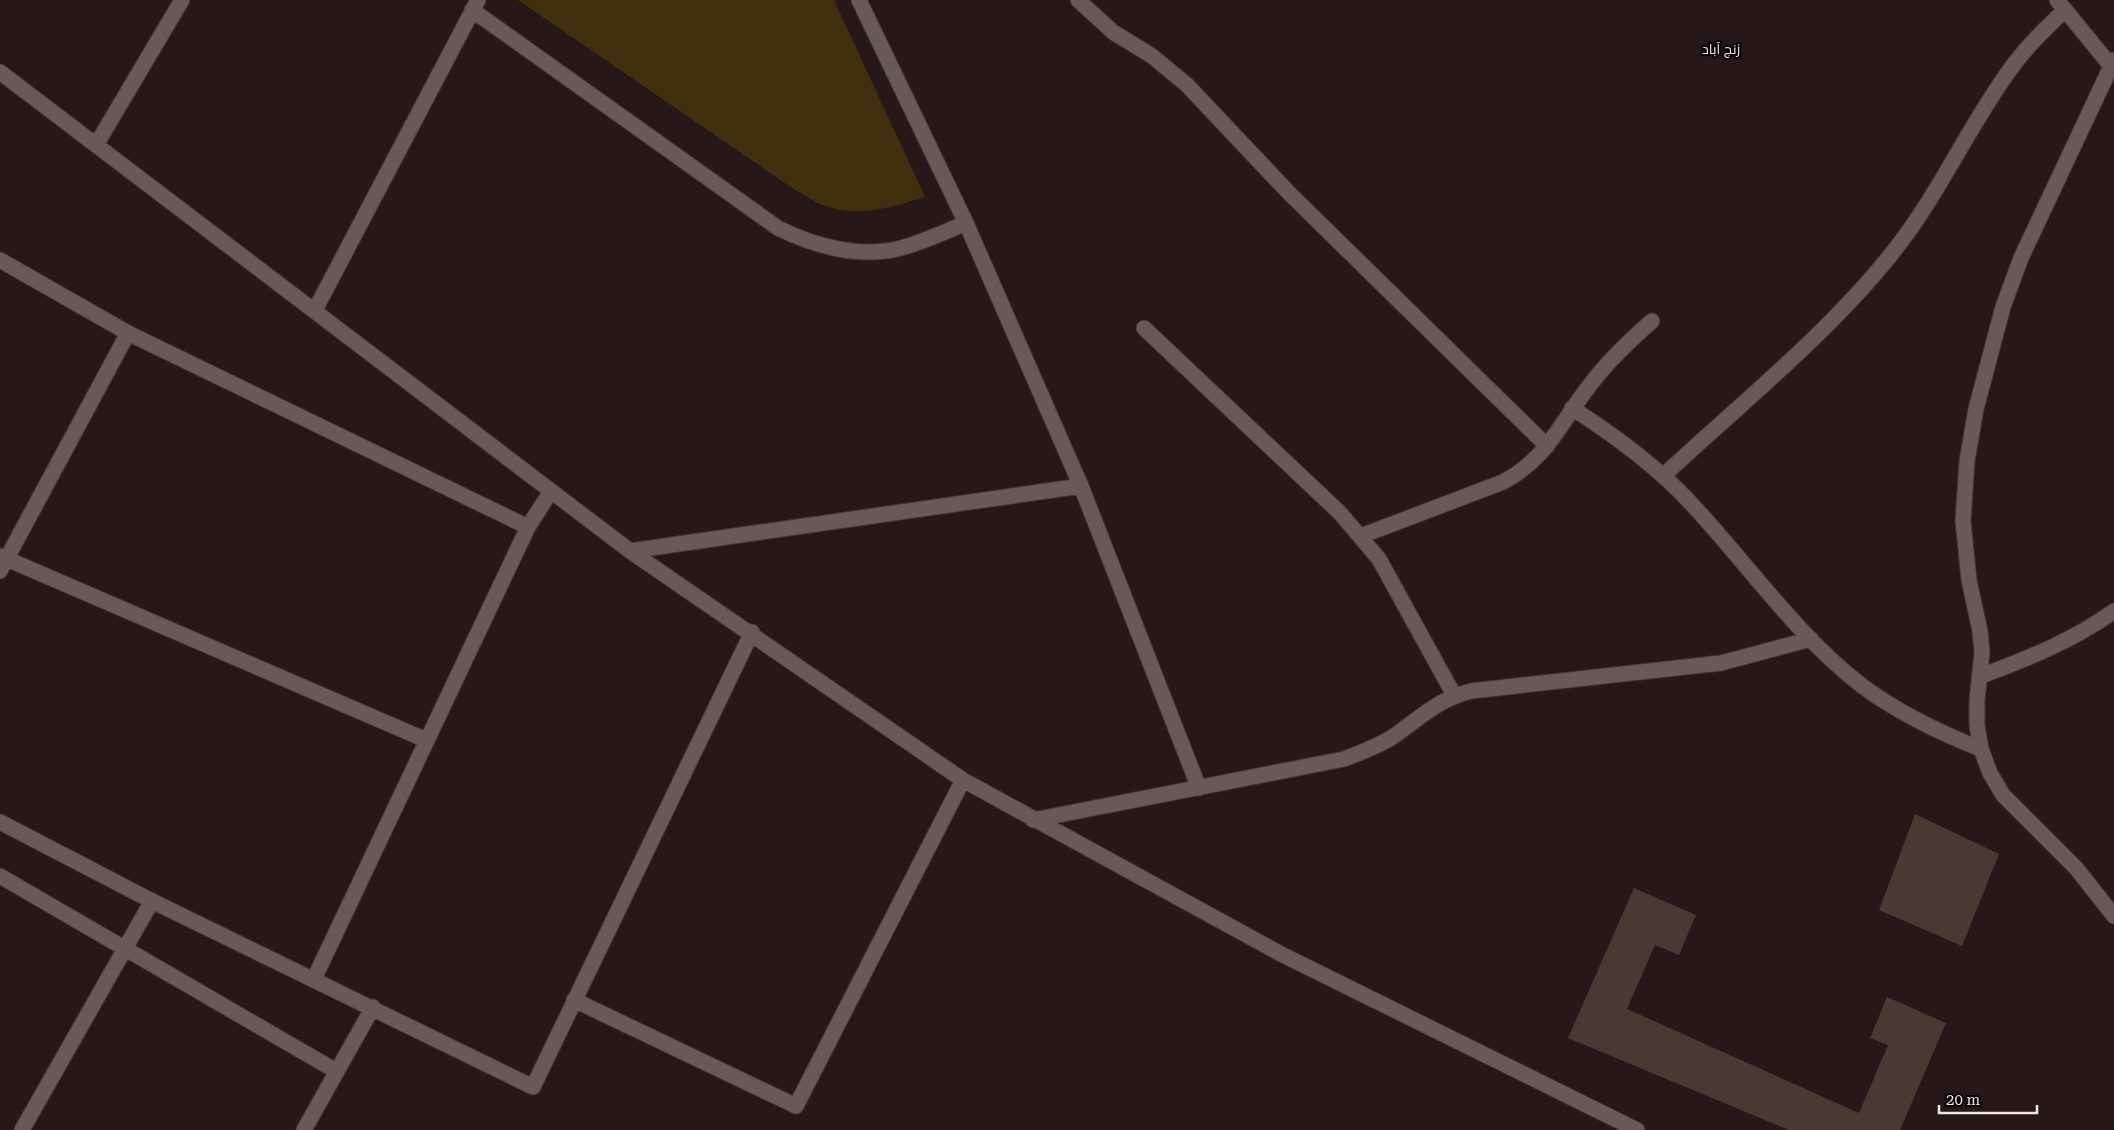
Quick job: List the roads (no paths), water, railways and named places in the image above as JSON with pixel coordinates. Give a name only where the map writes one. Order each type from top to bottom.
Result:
[{"type":"street","points":[[96,145],[182,0]]},
{"type":"street","points":[[859,0],[966,224],[1081,486],[1199,788]]},
{"type":"street","points":[[1078,0],[1113,32],[1152,56],[1187,85],[1289,193],[1547,446]]},
{"type":"street","points":[[314,310],[475,5],[763,217],[803,241],[859,251],[882,252],[901,248],[966,224]]},
{"type":"street","points":[[1663,476],[1832,320],[1894,252],[1921,214],[2010,69],[2061,5],[2112,63],[2021,258],[1993,341],[1976,409],[1967,461],[1963,521],[1969,580],[1980,631],[1981,676],[1977,700],[1977,725],[1981,749],[1990,773],[2003,795],[2076,868],[2114,916]]},
{"type":"street","points":[[0,72],[630,551],[752,632],[907,744],[963,780],[1033,820],[1281,954],[1637,1130]]},
{"type":"street","points":[[0,260],[128,334],[528,527]]},
{"type":"street","points":[[1361,536],[1503,482],[1530,464],[1547,446],[1572,408],[1609,362],[1652,321]]},
{"type":"street","points":[[1144,328],[1340,513],[1361,536],[1394,584],[1454,695]]},
{"type":"street","points":[[128,334],[2,562],[426,740]]},
{"type":"street","points":[[1572,408],[1634,451],[1663,476],[1697,509],[1811,639],[1848,674],[1889,704],[1934,729],[1981,749]]},
{"type":"street","points":[[630,551],[1081,486]]},
{"type":"street","points":[[314,979],[528,527],[551,491]]},
{"type":"street","points":[[1981,676],[2024,660],[2065,640],[2114,611]]},
{"type":"street","points":[[0,822],[152,901],[372,1007],[532,1087],[752,632]]},
{"type":"street","points":[[1033,820],[1337,761],[1359,754],[1390,738],[1425,711],[1454,695],[1472,691],[1721,663],[1811,639]]},
{"type":"street","points":[[574,1000],[796,1106],[963,780]]},
{"type":"street","points":[[0,876],[336,1071]]},
{"type":"street","points":[[22,1130],[152,901]]},
{"type":"street","points":[[304,1130],[372,1007]]},
{"type":"district","name":"زنج آباد","points":[[1721,49]]}]
